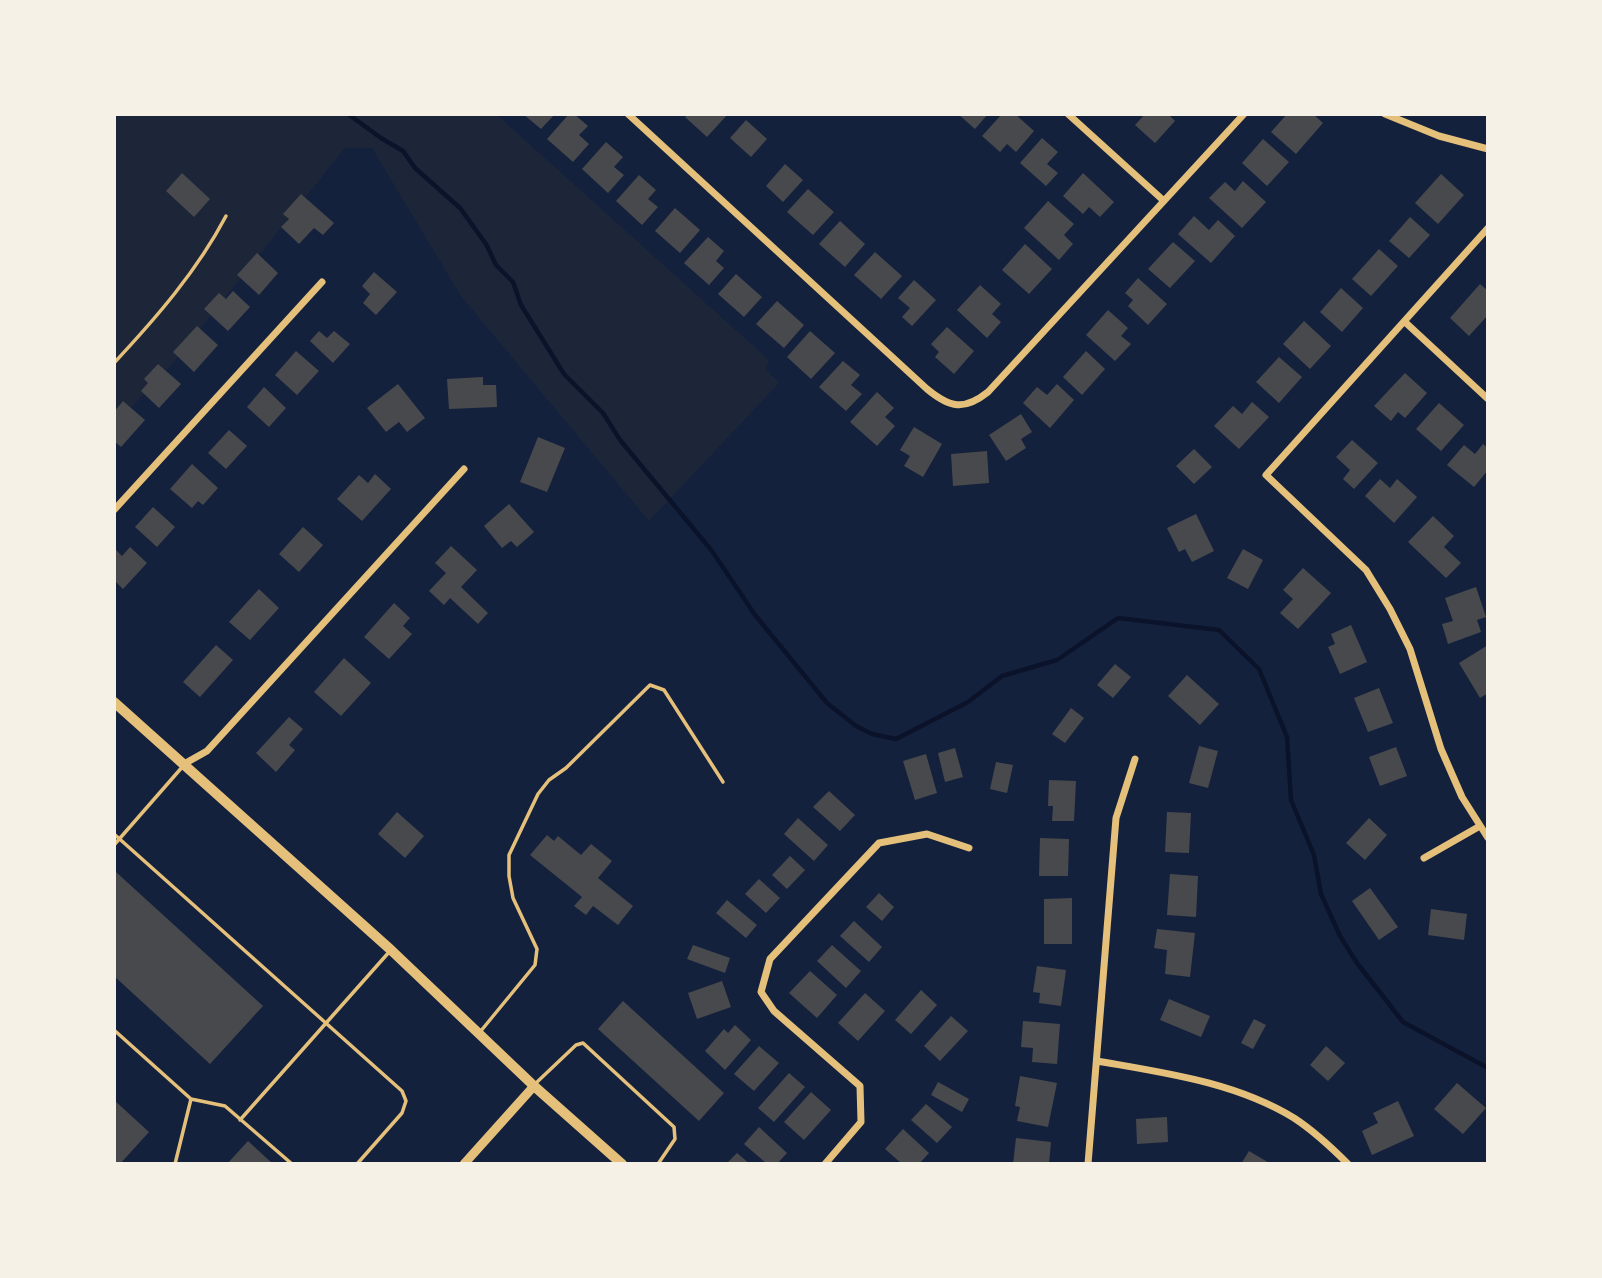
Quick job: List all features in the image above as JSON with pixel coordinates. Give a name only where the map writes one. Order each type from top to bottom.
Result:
[{"type":"main road","points":[[114,702],[391,950],[534,1086],[622,1164]]},
{"type":"street","points":[[628,114],[927,389],[941,400],[959,406],[975,402],[988,392],[1244,114]]},
{"type":"street","points":[[1068,114],[1164,201]]},
{"type":"street","points":[[1385,114],[1439,136],[1488,149]]},
{"type":"street","points":[[1488,228],[1266,475],[1366,570],[1390,609],[1410,649],[1441,749],[1462,797],[1488,838]]},
{"type":"street","points":[[114,510],[322,282]]},
{"type":"street","points":[[1405,322],[1488,399]]},
{"type":"street","points":[[184,764],[207,751],[464,468]]},
{"type":"street","points":[[1088,1164],[1116,818],[1135,759]]},
{"type":"street","points":[[1424,859],[1480,826]]},
{"type":"street","points":[[825,1164],[862,1122],[860,1086],[774,1011],[761,992],[770,959],[879,843],[927,834],[969,848]]},
{"type":"street","points":[[1097,1061],[1208,1081],[1266,1104],[1295,1119],[1348,1164]]},
{"type":"street","points":[[464,1164],[534,1086]]},
{"type":"lane","points":[[114,363],[187,279],[226,216]]},
{"type":"lane","points":[[479,1033],[535,965],[538,957],[537,949],[513,898],[509,855],[538,794],[549,780],[566,768],[650,685],[664,690],[723,782]]},
{"type":"lane","points":[[114,845],[184,764]]},
{"type":"lane","points":[[114,834],[401,1091],[406,1101],[402,1113],[357,1164]]},
{"type":"lane","points":[[240,1120],[391,950]]},
{"type":"lane","points":[[114,1030],[191,1099],[225,1106],[292,1164]]},
{"type":"lane","points":[[534,1086],[576,1045],[583,1043],[674,1127],[675,1139],[658,1164]]},
{"type":"lane","points":[[175,1164],[191,1099]]},
{"type":"shaded area","points":[[114,114],[496,114],[769,360],[766,369],[779,383],[649,521],[461,296],[372,148],[345,148],[173,363],[114,426]]},
{"type":"building","points":[[523,114],[555,114],[541,129]]},
{"type":"building","points":[[569,114],[574,114],[588,126],[579,135],[589,144],[573,162],[547,139]]},
{"type":"building","points":[[688,114],[728,114],[707,137],[685,117]]},
{"type":"building","points":[[958,114],[988,114],[975,129]]},
{"type":"building","points":[[1002,114],[1015,114],[1034,131],[1016,152],[1007,144],[1000,152],[982,136]]},
{"type":"building","points":[[1145,114],[1168,114],[1175,121],[1155,143],[1135,125]]},
{"type":"building","points":[[1287,114],[1313,114],[1323,123],[1296,154],[1271,132]]},
{"type":"building","points":[[746,120],[767,139],[751,157],[730,138]]},
{"type":"building","points":[[1042,138],[1058,152],[1047,164],[1058,173],[1046,186],[1020,163]]},
{"type":"building","points":[[1263,139],[1289,162],[1267,186],[1242,163]]},
{"type":"building","points":[[606,142],[623,157],[614,167],[624,175],[608,193],[582,169]]},
{"type":"building","points":[[785,164],[803,180],[783,202],[766,186]]},
{"type":"building","points":[[182,173],[210,199],[194,217],[166,191]]},
{"type":"building","points":[[1083,173],[1114,202],[1100,217],[1089,207],[1083,214],[1063,196]]},
{"type":"building","points":[[1441,174],[1464,195],[1438,224],[1415,203]]},
{"type":"building","points":[[639,175],[656,190],[648,199],[658,207],[642,225],[616,201]]},
{"type":"building","points":[[1243,181],[1266,202],[1242,228],[1209,198],[1225,182],[1235,191]]},
{"type":"building","points":[[808,189],[834,212],[813,235],[787,212]]},
{"type":"building","points":[[301,194],[334,223],[323,235],[314,228],[299,244],[281,227],[289,219],[283,214]]},
{"type":"building","points":[[1048,201],[1074,224],[1064,235],[1073,244],[1059,260],[1024,228]]},
{"type":"building","points":[[675,208],[700,230],[680,253],[655,231]]},
{"type":"building","points":[[1194,216],[1209,230],[1218,220],[1235,236],[1211,263],[1178,234]]},
{"type":"building","points":[[1410,217],[1430,235],[1409,258],[1389,241]]},
{"type":"building","points":[[840,221],[865,244],[845,267],[819,244]]},
{"type":"building","points":[[708,237],[724,251],[716,261],[724,268],[709,285],[684,263]]},
{"type":"building","points":[[1173,242],[1195,261],[1170,288],[1148,269]]},
{"type":"building","points":[[1025,244],[1052,269],[1029,294],[1002,270]]},
{"type":"building","points":[[1379,249],[1398,266],[1371,296],[1352,279]]},
{"type":"building","points":[[875,252],[902,276],[881,299],[854,275]]},
{"type":"building","points":[[257,253],[278,273],[259,295],[237,275]]},
{"type":"building","points":[[374,272],[397,292],[376,315],[363,303],[370,294],[362,286]]},
{"type":"building","points":[[736,274],[762,297],[744,317],[718,294]]},
{"type":"building","points":[[1138,278],[1167,304],[1148,325],[1128,306],[1133,300],[1125,293]]},
{"type":"building","points":[[914,280],[936,300],[912,326],[902,317],[910,308],[898,298]]},
{"type":"building","points":[[1480,284],[1488,291],[1488,315],[1469,336],[1450,318]]},
{"type":"building","points":[[980,285],[1001,304],[992,314],[1001,322],[987,338],[957,310]]},
{"type":"building","points":[[1341,288],[1363,308],[1342,332],[1320,312]]},
{"type":"building","points":[[233,291],[250,307],[228,331],[204,309],[219,293],[226,299]]},
{"type":"building","points":[[777,301],[804,325],[784,348],[756,324]]},
{"type":"building","points":[[1108,310],[1128,328],[1121,336],[1131,344],[1115,361],[1086,335]]},
{"type":"building","points":[[1304,321],[1331,346],[1310,369],[1283,344]]},
{"type":"building","points":[[197,326],[218,345],[194,372],[173,352]]},
{"type":"building","points":[[947,327],[974,351],[954,374],[935,357],[939,352],[931,344]]},
{"type":"building","points":[[319,331],[327,338],[334,331],[350,344],[333,363],[310,341]]},
{"type":"building","points":[[810,331],[835,353],[811,379],[787,357]]},
{"type":"building","points":[[296,351],[319,371],[297,395],[275,375]]},
{"type":"building","points":[[1086,351],[1105,369],[1082,395],[1063,377]]},
{"type":"building","points":[[1279,357],[1302,377],[1279,403],[1256,382]]},
{"type":"building","points":[[843,361],[860,375],[851,385],[862,394],[846,411],[819,387]]},
{"type":"building","points":[[158,364],[181,384],[159,408],[141,391],[148,383],[144,379]]},
{"type":"building","points":[[1405,373],[1427,393],[1405,418],[1398,412],[1391,421],[1374,406]]},
{"type":"building","points":[[483,377],[483,385],[496,385],[497,407],[449,409],[447,379]]},
{"type":"building","points":[[398,384],[425,418],[407,432],[399,422],[386,432],[367,408]]},
{"type":"building","points":[[1057,384],[1074,400],[1050,428],[1023,403],[1037,387],[1047,395]]},
{"type":"building","points":[[264,387],[286,408],[269,427],[247,407]]},
{"type":"building","points":[[877,392],[894,408],[885,417],[895,426],[877,446],[850,422]]},
{"type":"building","points":[[123,401],[145,420],[121,447],[114,441],[114,412]]},
{"type":"building","points":[[1252,402],[1269,417],[1239,449],[1214,426],[1233,406],[1242,414]]},
{"type":"building","points":[[1439,403],[1464,425],[1441,451],[1416,429]]},
{"type":"building","points":[[1021,414],[1032,432],[1021,439],[1026,448],[1006,461],[989,435]]},
{"type":"building","points":[[914,427],[942,444],[923,477],[904,466],[910,456],[900,450]]},
{"type":"building","points":[[229,430],[247,446],[226,469],[208,453]]},
{"type":"building","points":[[538,437],[565,448],[547,492],[520,482]]},
{"type":"building","points":[[1352,440],[1378,463],[1354,489],[1343,479],[1350,470],[1336,457]]},
{"type":"building","points":[[1483,444],[1488,448],[1488,470],[1474,487],[1447,465],[1464,445],[1475,454]]},
{"type":"building","points":[[1194,449],[1212,467],[1194,484],[1176,466]]},
{"type":"building","points":[[987,451],[989,483],[953,486],[951,454]]},
{"type":"building","points":[[192,464],[218,488],[203,505],[198,501],[192,508],[170,489]]},
{"type":"building","points":[[375,474],[391,489],[362,521],[337,499],[359,475],[368,483]]},
{"type":"building","points":[[1380,479],[1390,488],[1397,479],[1417,497],[1394,523],[1365,496]]},
{"type":"building","points":[[509,504],[534,532],[517,547],[511,541],[502,548],[484,526]]},
{"type":"building","points":[[153,507],[175,527],[157,547],[135,527]]},
{"type":"building","points":[[1196,514],[1214,551],[1192,562],[1185,549],[1179,552],[1167,528]]},
{"type":"building","points":[[1433,516],[1454,536],[1444,547],[1461,563],[1446,578],[1408,542]]},
{"type":"building","points":[[303,527],[323,545],[299,572],[279,554]]},
{"type":"building","points":[[451,546],[477,570],[461,587],[488,613],[478,624],[450,598],[444,605],[429,591],[446,573],[435,563]]},
{"type":"building","points":[[130,547],[147,563],[123,589],[114,580],[114,553],[116,550],[122,556]]},
{"type":"building","points":[[1243,549],[1263,560],[1248,589],[1227,578]]},
{"type":"building","points":[[1303,568],[1331,593],[1298,629],[1280,613],[1293,599],[1283,590]]},
{"type":"building","points":[[1476,587],[1486,617],[1477,620],[1481,632],[1448,644],[1442,624],[1453,621],[1445,598]]},
{"type":"building","points":[[259,589],[279,608],[250,640],[229,622]]},
{"type":"building","points":[[394,603],[410,618],[403,626],[412,634],[389,659],[364,637]]},
{"type":"building","points":[[1351,625],[1367,662],[1340,674],[1328,647],[1335,644],[1331,634]]},
{"type":"building","points":[[216,645],[233,660],[200,697],[183,682]]},
{"type":"building","points":[[1488,645],[1488,693],[1480,698],[1459,663]]},
{"type":"building","points":[[344,658],[371,683],[341,716],[314,692]]},
{"type":"building","points":[[1115,664],[1131,677],[1113,698],[1097,685]]},
{"type":"building","points":[[1187,675],[1219,704],[1200,725],[1168,696]]},
{"type":"building","points":[[1379,688],[1393,723],[1368,732],[1354,698]]},
{"type":"building","points":[[1071,708],[1084,718],[1065,743],[1052,734]]},
{"type":"building","points":[[289,717],[303,729],[289,745],[295,750],[276,772],[256,753]]},
{"type":"building","points":[[1199,746],[1218,751],[1208,788],[1189,783]]},
{"type":"building","points":[[1396,747],[1407,776],[1380,786],[1369,757]]},
{"type":"building","points":[[955,748],[963,777],[945,782],[938,753]]},
{"type":"building","points":[[926,754],[937,793],[915,800],[903,761]]},
{"type":"building","points":[[996,762],[1013,765],[1007,793],[990,789]]},
{"type":"building","points":[[1049,780],[1076,781],[1074,821],[1052,821],[1053,806],[1048,806]]},
{"type":"building","points":[[829,791],[855,815],[840,831],[813,807]]},
{"type":"building","points":[[397,812],[424,836],[405,858],[378,834]]},
{"type":"building","points":[[1167,812],[1191,813],[1189,853],[1165,852]]},
{"type":"building","points":[[798,818],[828,845],[814,861],[784,834]]},
{"type":"building","points":[[1369,818],[1387,835],[1365,860],[1346,843]]},
{"type":"building","points":[[547,835],[554,841],[558,836],[581,855],[591,844],[612,861],[598,878],[633,906],[618,925],[593,906],[586,915],[574,906],[582,897],[530,855]]},
{"type":"building","points":[[1040,838],[1069,839],[1068,876],[1039,876]]},
{"type":"building","points":[[790,856],[805,870],[787,889],[772,875]]},
{"type":"building","points":[[116,872],[263,1006],[210,1064],[114,976]]},
{"type":"building","points":[[1170,874],[1198,876],[1196,917],[1167,915]]},
{"type":"building","points":[[759,879],[780,898],[766,913],[745,894]]},
{"type":"building","points":[[1370,888],[1398,927],[1379,940],[1352,901]]},
{"type":"building","points":[[879,893],[894,907],[882,921],[866,907]]},
{"type":"building","points":[[1072,898],[1072,944],[1044,944],[1044,899]]},
{"type":"building","points":[[727,900],[757,925],[746,938],[716,913]]},
{"type":"building","points":[[1431,909],[1467,914],[1464,940],[1428,935]]},
{"type":"building","points":[[854,921],[882,947],[869,962],[840,936]]},
{"type":"building","points":[[1157,929],[1195,933],[1190,977],[1165,974],[1167,950],[1154,948]]},
{"type":"building","points":[[693,945],[730,958],[725,973],[687,959]]},
{"type":"building","points":[[832,945],[861,971],[846,988],[817,961]]},
{"type":"building","points":[[1037,966],[1066,970],[1061,1006],[1039,1003],[1040,993],[1033,992]]},
{"type":"building","points":[[810,971],[837,995],[817,1018],[789,993]]},
{"type":"building","points":[[722,981],[731,1007],[697,1019],[688,993]]},
{"type":"building","points":[[921,990],[937,1005],[911,1034],[895,1020]]},
{"type":"building","points":[[865,993],[885,1011],[858,1041],[838,1023]]},
{"type":"building","points":[[1169,999],[1210,1016],[1201,1037],[1160,1020]]},
{"type":"building","points":[[623,1001],[724,1093],[699,1121],[598,1029]]},
{"type":"building","points":[[951,1016],[968,1031],[940,1061],[924,1046]]},
{"type":"building","points":[[1254,1019],[1266,1025],[1253,1049],[1241,1043]]},
{"type":"building","points":[[1023,1021],[1060,1024],[1057,1064],[1032,1062],[1033,1048],[1021,1047]]},
{"type":"building","points":[[735,1025],[751,1040],[725,1070],[705,1051],[724,1029],[728,1033]]},
{"type":"building","points":[[759,1046],[779,1063],[754,1091],[734,1074]]},
{"type":"building","points":[[1326,1046],[1345,1063],[1328,1081],[1310,1065]]},
{"type":"building","points":[[789,1073],[805,1087],[774,1122],[758,1108]]},
{"type":"building","points":[[1020,1076],[1057,1083],[1048,1127],[1017,1121],[1020,1107],[1015,1106]]},
{"type":"building","points":[[938,1082],[969,1099],[962,1112],[931,1095]]},
{"type":"building","points":[[1457,1083],[1486,1108],[1463,1134],[1434,1109]]},
{"type":"building","points":[[811,1092],[831,1110],[804,1140],[784,1122]]},
{"type":"building","points":[[114,1100],[149,1132],[120,1164],[114,1164]]},
{"type":"building","points":[[1398,1101],[1414,1136],[1372,1155],[1362,1131],[1378,1123],[1373,1113]]},
{"type":"building","points":[[926,1104],[952,1127],[937,1143],[911,1120]]},
{"type":"building","points":[[1167,1117],[1168,1142],[1137,1144],[1136,1119]]},
{"type":"building","points":[[759,1127],[787,1153],[777,1164],[767,1164],[744,1144]]},
{"type":"building","points":[[903,1129],[929,1153],[919,1164],[902,1164],[885,1149]]},
{"type":"building","points":[[1016,1138],[1051,1142],[1049,1164],[1013,1164]]},
{"type":"building","points":[[248,1141],[273,1164],[227,1164]]},
{"type":"building","points":[[1249,1151],[1271,1164],[1241,1164]]},
{"type":"building","points":[[737,1153],[750,1164],[726,1164]]},
{"type":"waterway","points":[[348,114],[403,151],[415,168],[460,208],[486,244],[496,265],[513,282],[521,305],[564,374],[603,413],[620,440],[712,551],[755,615],[827,703],[856,726],[872,734],[896,739],[968,702],[1002,676],[1057,660],[1118,618],[1219,630],[1259,669],[1287,737],[1291,800],[1314,855],[1321,894],[1340,936],[1357,963],[1403,1022],[1488,1068]]}]
